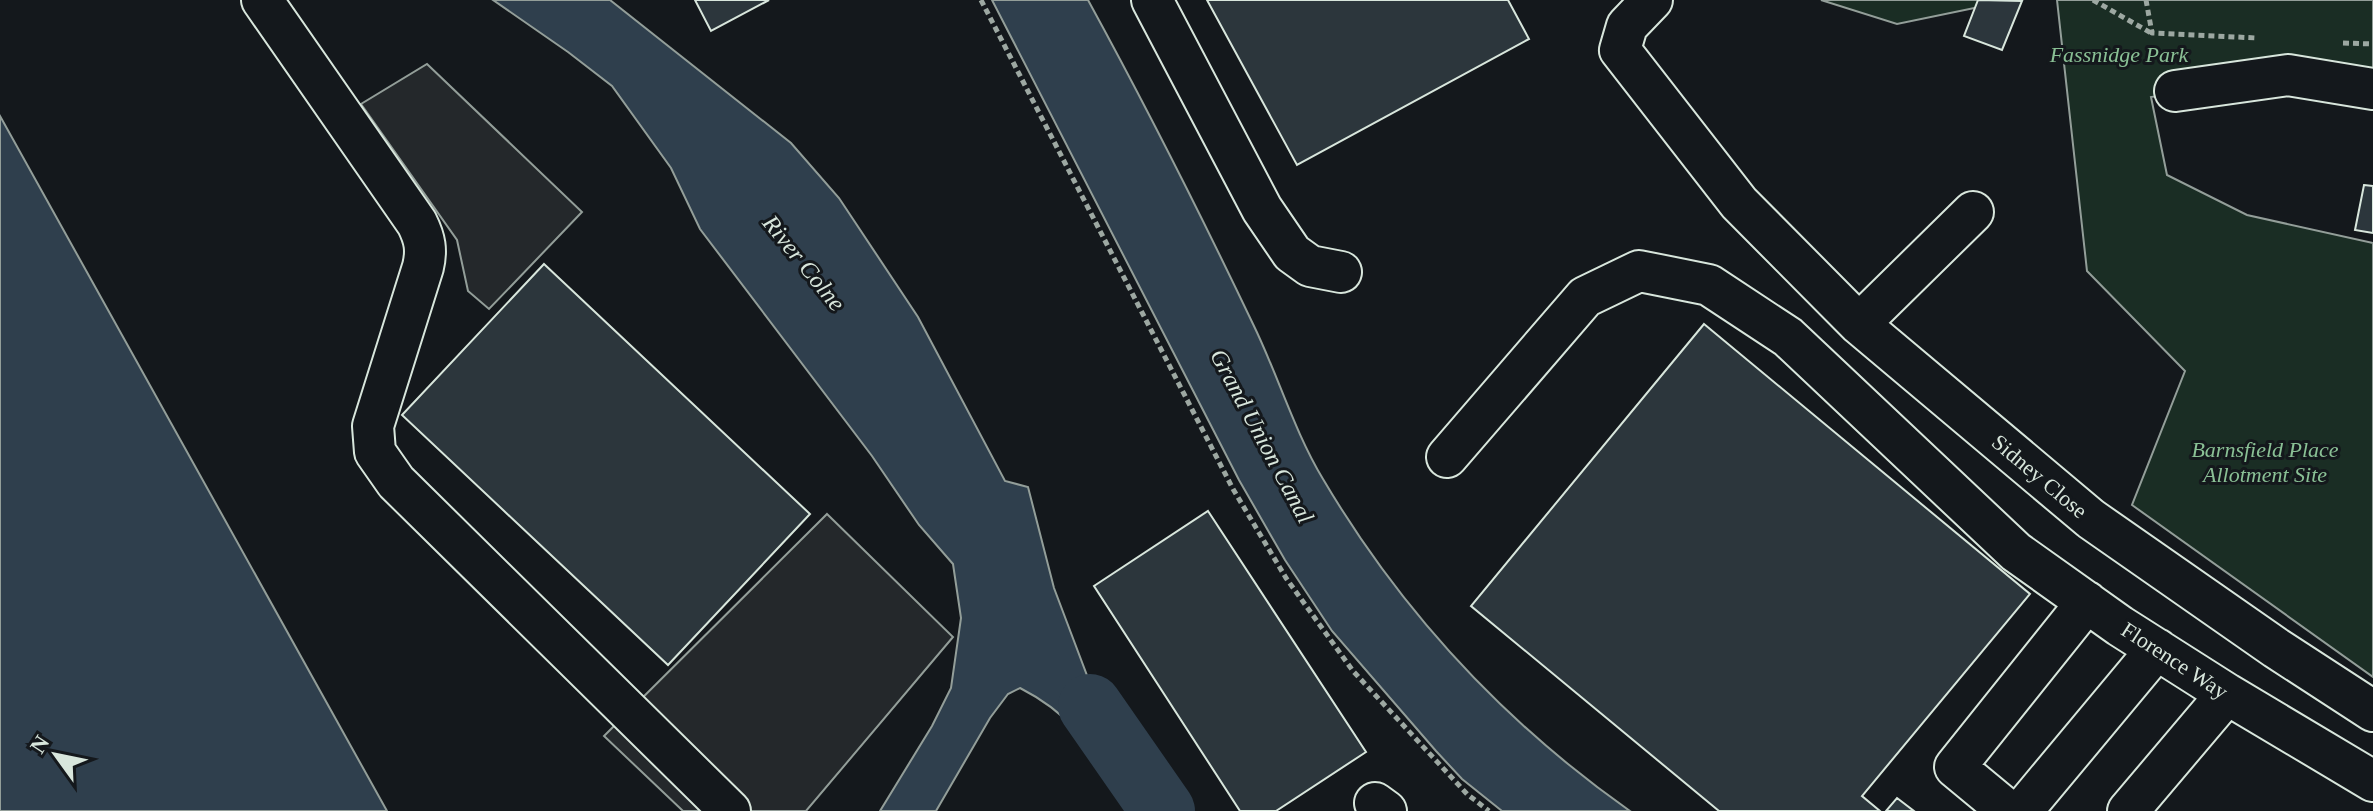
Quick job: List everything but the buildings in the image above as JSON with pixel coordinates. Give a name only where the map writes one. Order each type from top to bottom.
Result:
[{"type":"street","points":[[262,0],[425,237],[423,267],[373,426],[375,452],[396,482],[730,811]]},
{"type":"street","points":[[1152,0],[1262,209],[1292,253],[1310,266],[1341,272]]},
{"type":"street","name":"Sidney Close","points":[[1652,0],[1627,26],[1620,50],[1739,203],[1859,324],[2091,519],[2276,648],[2373,711]]},
{"type":"street","points":[[2175,91],[2288,75],[2373,89]]},
{"type":"street","points":[[1859,324],[1973,212]]},
{"type":"street","name":"Florence Way","points":[[1447,457],[1585,297],[1639,271],[1709,285],[1788,337],[2016,552],[2227,694],[2373,781]]},
{"type":"street","points":[[2008,811],[1955,767],[2087,602]]},
{"type":"street","points":[[2022,811],[2157,649]]},
{"type":"street","points":[[2128,811],[2227,694]]},
{"type":"path","points":[[981,0],[1233,489],[1286,578],[1353,671],[1467,794],[1489,811]]},
{"type":"path","points":[[2093,0],[2152,33],[2268,39]]},
{"type":"path","points":[[2146,0],[2152,33]]},
{"type":"path","points":[[2342,43],[2373,44]]},
{"type":"green space","name":"Fassnidge Park","points":[[1821,0],[2013,0],[1897,24]]},
{"type":"green space","name":"Barnsfield Place Allotment Site","points":[[2057,0],[2373,0],[2373,84],[2209,88],[2151,97],[2167,175],[2247,215],[2373,243],[2373,677],[2132,505],[2185,371],[2087,271]]},
{"type":"shaded area","points":[[427,64],[582,212],[489,309],[468,291],[457,240],[361,104]]},
{"type":"shaded area","points":[[827,514],[953,637],[806,811],[683,811],[604,736]]},
{"type":"water","points":[[493,0],[610,0],[791,143],[839,198],[918,317],[1005,481],[1028,487],[1054,588],[1088,678],[1152,771],[1119,790],[1088,744],[1066,720],[1053,708],[1020,688],[1008,694],[990,718],[936,811],[880,811],[932,726],[951,688],[961,618],[953,564],[919,525],[872,456],[700,229],[671,168],[612,86]]},
{"type":"water","name":"Grand Union Canal","points":[[992,0],[1088,0],[1233,283],[1313,461],[1353,528],[1421,619],[1498,702],[1540,741],[1630,811],[1502,811],[1462,779],[1332,631],[1285,560],[1239,480]]},
{"type":"water","points":[[0,116],[387,811],[0,811]]},
{"type":"waterway","name":"River Colne","points":[[1090,706],[1163,811]]}]
